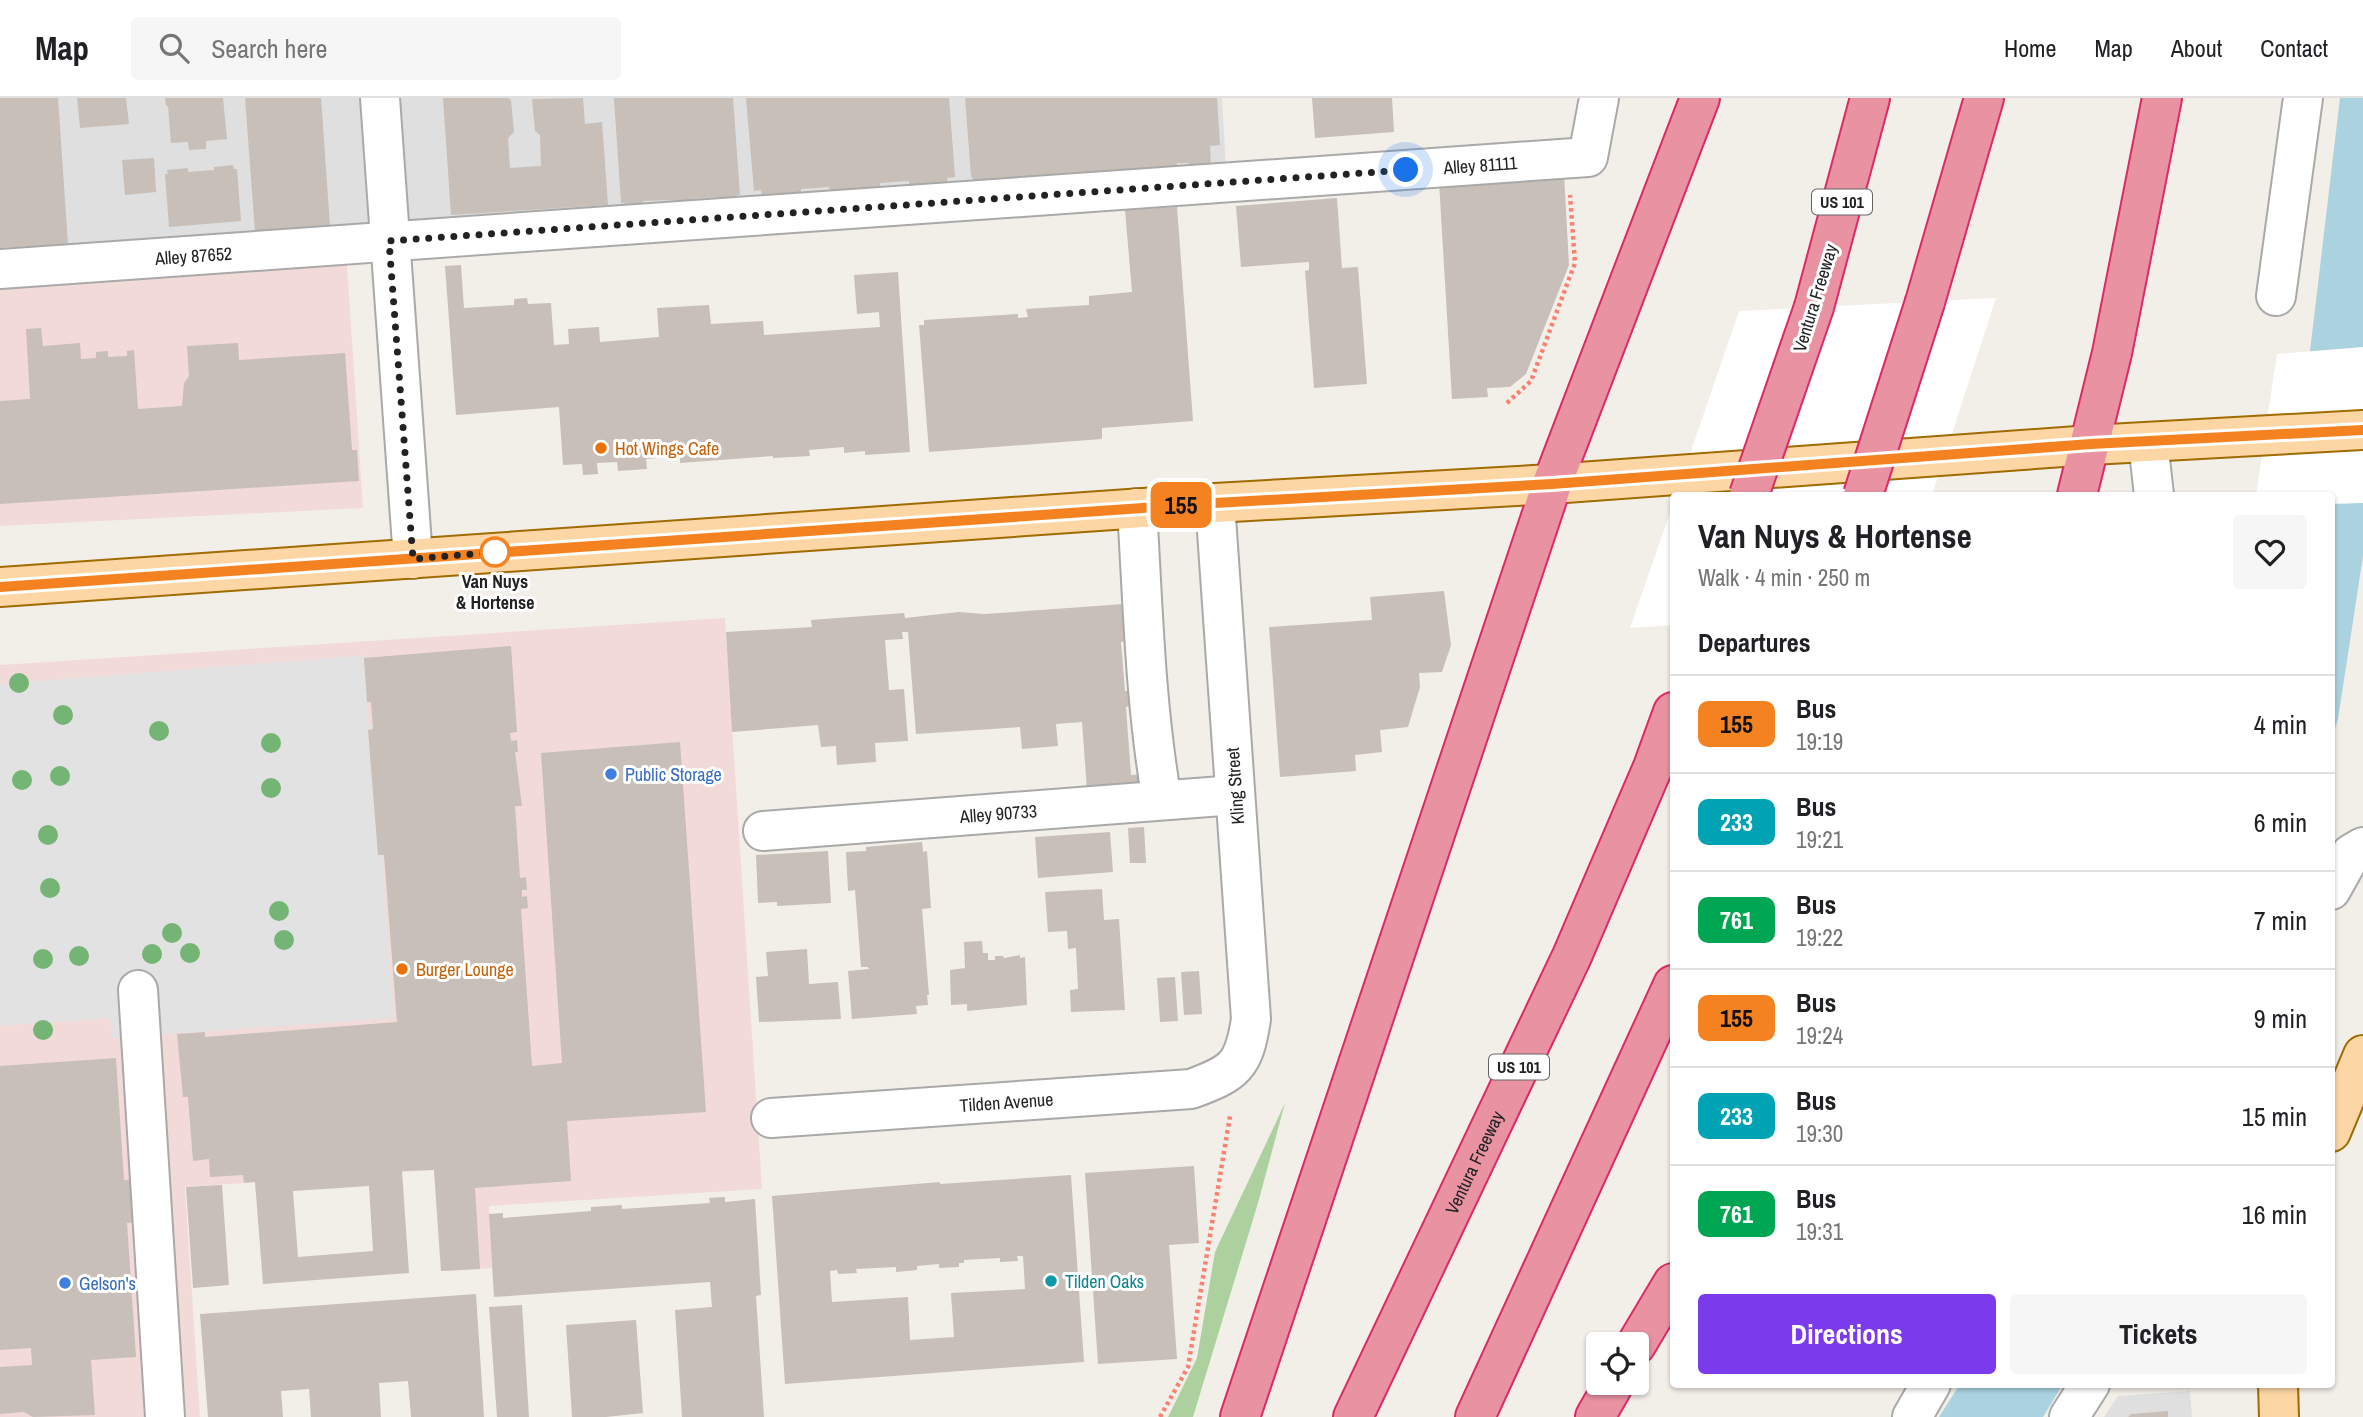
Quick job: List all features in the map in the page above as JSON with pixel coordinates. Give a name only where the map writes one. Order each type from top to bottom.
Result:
[{"type":"highway","points":[[1240,1417],[1552,484],[1700,98]]},
{"type":"highway","name":"Ventura Freeway","points":[[1750,492],[1814,307],[1870,98]]},
{"type":"highway","points":[[1864,492],[1925,302],[1984,98]]},
{"type":"highway","points":[[2078,492],[2112,353],[2162,98]]},
{"type":"highway","name":"Ventura Freeway","points":[[1353,1417],[1572,956],[1653,767],[1670,720]]},
{"type":"highway","points":[[1475,1417],[1670,992]]},
{"type":"highway","points":[[1644,1332],[1670,1288]]},
{"type":"highway","points":[[1595,1417],[1608,1395]]},
{"type":"main road","points":[[0,587],[1137,508],[1552,484],[2091,444],[2363,430]]},
{"type":"main road","points":[[2335,1122],[2363,1055]]},
{"type":"main road","points":[[2278,1388],[2279,1417]]},
{"type":"street","points":[[380,98],[413,559]]},
{"type":"street","name":"Alley 81111","points":[[389,241],[1588,157],[1599,98]]},
{"type":"street","points":[[2276,296],[2303,98]]},
{"type":"street","name":"Alley 87652","points":[[0,269],[389,241]]},
{"type":"street","points":[[2148,442],[2154,492]]},
{"type":"street","name":"Kling Street","points":[[1215,503],[1251,1019],[1247,1045],[1236,1067]]},
{"type":"street","points":[[1137,508],[1148,703],[1162,800]]},
{"type":"street","name":"Alley 90733","points":[[763,831],[1235,795]]},
{"type":"street","points":[[2335,883],[2351,854],[2363,847]]},
{"type":"street","points":[[138,990],[165,1417]]},
{"type":"street","name":"Tilden Avenue","points":[[771,1118],[1191,1089],[1216,1080],[1236,1067]]},
{"type":"street","points":[[1912,1417],[1929,1388]]},
{"type":"street","points":[[2069,1417],[2087,1388]]},
{"type":"path","points":[[1507,403],[1531,381],[1575,263],[1567,159]]},
{"type":"path","points":[[1160,1417],[1188,1367],[1236,1067]]},
{"type":"shaded area","points":[[0,98],[1222,98],[1226,169],[0,269]]},
{"type":"shaded area","points":[[346,250],[363,508],[0,526],[0,276]]},
{"type":"shaded area","points":[[725,618],[762,1189],[489,1206],[493,1268],[441,1271],[434,1170],[185,1187],[200,1417],[0,1417],[0,665]]},
{"type":"shaded area","points":[[369,655],[372,700],[367,701],[369,726],[373,726],[394,1018],[112,1038],[110,1018],[0,1026],[0,684]]},
{"type":"shaded area","points":[[2190,1391],[2192,1417],[2104,1417],[2118,1396]]},
{"type":"green space","points":[[1285,1103],[1258,1203],[1193,1417],[1168,1417],[1197,1358],[1215,1252]]},
{"type":"water","points":[[2340,98],[2363,98],[2363,556],[2335,729],[2335,492],[2293,492]]},
{"type":"water","points":[[1957,1388],[2061,1388],[2043,1417],[1939,1417]]},
{"type":"pier","points":[[1996,298],[1933,492],[1677,492],[1739,311]]},
{"type":"pier","points":[[2363,347],[2363,503],[2335,504],[2335,492],[2256,492],[2277,354]]},
{"type":"pier","points":[[1670,513],[1670,625],[1630,628]]},
{"type":"building","points":[[0,98],[58,98],[68,244],[0,248]]},
{"type":"building","points":[[77,98],[126,98],[129,124],[80,128]]},
{"type":"building","points":[[165,98],[223,98],[227,139],[206,141],[206,149],[189,150],[188,142],[171,143]]},
{"type":"building","points":[[245,98],[321,98],[330,226],[255,232]]},
{"type":"building","points":[[443,98],[511,100],[514,132],[508,138],[510,168],[541,166],[540,135],[535,131],[532,99],[583,98],[585,124],[602,122],[608,205],[451,215]]},
{"type":"building","points":[[614,98],[733,98],[740,195],[737,195],[738,201],[718,202],[718,197],[674,203],[674,200],[643,201],[643,207],[624,208],[624,203],[621,203]]},
{"type":"building","points":[[746,98],[949,98],[955,177],[947,178],[948,185],[915,187],[915,184],[909,185],[909,181],[880,183],[880,189],[850,189],[850,192],[830,193],[829,187],[801,189],[796,195],[762,198],[761,190],[754,191]]},
{"type":"building","points":[[965,98],[1217,98],[1220,145],[1210,146],[1211,166],[1189,167],[1189,163],[1177,163],[1177,170],[976,185],[971,176]]},
{"type":"building","points":[[1312,98],[1392,98],[1394,132],[1315,138]]},
{"type":"building","points":[[154,158],[156,192],[125,195],[122,160]]},
{"type":"building","points":[[233,165],[234,169],[237,169],[241,221],[169,227],[165,174],[168,174],[167,170],[188,168],[188,172]]},
{"type":"building","points":[[1564,174],[1569,265],[1526,374],[1510,387],[1487,388],[1488,397],[1452,399],[1439,182]]},
{"type":"building","points":[[1337,198],[1342,268],[1358,267],[1367,384],[1314,388],[1305,271],[1309,270],[1309,262],[1241,267],[1236,206]]},
{"type":"building","points":[[1177,207],[1193,421],[1102,428],[1102,439],[929,452],[919,325],[924,325],[924,320],[1018,314],[1018,318],[1028,317],[1026,309],[1089,305],[1089,296],[1132,292],[1125,210]]},
{"type":"building","points":[[461,265],[464,308],[514,305],[514,299],[527,298],[528,304],[551,303],[554,345],[569,344],[568,329],[599,327],[600,342],[659,337],[657,308],[709,305],[711,324],[763,321],[764,335],[880,327],[879,312],[857,314],[854,275],[898,272],[910,452],[865,455],[865,451],[844,453],[844,447],[809,450],[810,456],[680,463],[680,456],[646,459],[647,469],[618,471],[617,462],[597,463],[598,474],[583,475],[582,464],[563,465],[559,407],[456,415],[445,266]]},
{"type":"building","points":[[41,328],[43,346],[80,343],[81,359],[96,358],[96,352],[108,351],[108,357],[127,356],[127,351],[134,350],[138,409],[182,406],[184,383],[189,376],[187,346],[238,343],[239,360],[345,353],[352,450],[357,450],[359,481],[0,504],[0,401],[30,399],[26,329]]},
{"type":"building","points":[[1444,591],[1451,645],[1442,672],[1419,673],[1420,687],[1408,727],[1380,730],[1382,752],[1355,755],[1356,771],[1280,777],[1269,627],[1372,620],[1370,597]]},
{"type":"building","points":[[1124,604],[1127,641],[1121,642],[1125,691],[1129,691],[1130,706],[1126,707],[1131,775],[1144,774],[1145,786],[1087,790],[1082,722],[1056,724],[1058,746],[1022,749],[1020,727],[916,734],[908,632],[902,632],[903,639],[885,640],[889,690],[904,689],[908,741],[875,743],[876,762],[837,765],[836,746],[821,747],[818,725],[732,732],[726,632],[812,627],[811,620],[904,613],[905,618],[959,612],[985,614]]},
{"type":"building","points":[[511,646],[517,732],[510,733],[511,741],[517,740],[518,752],[515,752],[522,806],[515,806],[520,878],[526,877],[527,890],[522,890],[522,897],[527,896],[528,908],[521,909],[532,1066],[562,1063],[541,753],[680,742],[706,1112],[567,1121],[571,1181],[475,1188],[480,1269],[441,1271],[434,1170],[402,1171],[409,1273],[263,1284],[255,1182],[244,1183],[243,1175],[210,1177],[209,1159],[193,1161],[188,1097],[183,1097],[177,1034],[205,1032],[205,1037],[397,1022],[384,855],[378,855],[368,730],[373,729],[371,702],[367,702],[364,658]],"holes":[[[369,1186],[373,1251],[298,1257],[293,1191]]]},
{"type":"building","points":[[1144,827],[1146,863],[1130,863],[1128,828]]},
{"type":"building","points":[[1110,832],[1113,872],[1038,878],[1035,837]]},
{"type":"building","points":[[922,842],[923,852],[927,851],[931,908],[922,909],[928,1005],[916,1006],[917,1014],[852,1019],[848,971],[869,969],[861,967],[855,890],[848,891],[846,852],[866,851],[866,847]]},
{"type":"building","points":[[828,851],[831,903],[777,906],[777,902],[758,903],[756,855]]},
{"type":"building","points":[[1102,889],[1104,920],[1119,919],[1125,1010],[1071,1012],[1070,990],[1078,989],[1076,948],[1068,949],[1067,931],[1048,932],[1045,892]]},
{"type":"building","points":[[982,941],[983,953],[988,953],[988,960],[995,960],[995,956],[1025,957],[1027,1005],[967,1011],[967,1004],[951,1005],[950,970],[965,968],[964,942]]},
{"type":"building","points":[[807,949],[809,984],[838,982],[841,1019],[759,1022],[756,977],[768,976],[766,952]]},
{"type":"building","points":[[1199,971],[1202,1014],[1184,1015],[1181,972]]},
{"type":"building","points":[[1175,977],[1178,1021],[1160,1022],[1157,978]]},
{"type":"building","name":"Gelson's","points":[[116,1058],[124,1180],[135,1179],[138,1222],[127,1223],[136,1357],[91,1360],[95,1415],[33,1417],[24,1412],[0,1414],[0,1367],[32,1365],[31,1348],[0,1350],[0,1066]]},
{"type":"building","points":[[1194,1166],[1199,1243],[1169,1245],[1177,1359],[1098,1364],[1085,1173]]},
{"type":"building","name":"Tilden Oaks","points":[[1071,1175],[1084,1362],[785,1384],[772,1196]],"holes":[[[1017,1256],[1023,1256],[1025,1289],[951,1293],[954,1337],[910,1340],[908,1297],[832,1302],[830,1271],[837,1270],[838,1274],[857,1273],[856,1269],[896,1267],[896,1272],[939,1264],[939,1268],[959,1267],[959,1263],[964,1263],[964,1260],[1000,1258],[1000,1262],[1018,1261]]]},
{"type":"building","points":[[222,1185],[229,1285],[193,1288],[186,1187]]},
{"type":"building","points":[[725,1197],[725,1202],[755,1199],[761,1295],[756,1296],[764,1417],[682,1417],[675,1310],[712,1307],[710,1282],[494,1297],[489,1214],[503,1213],[503,1218],[591,1211],[591,1207],[622,1205],[622,1209],[710,1203],[709,1198]]},
{"type":"building","points":[[476,1294],[484,1417],[411,1417],[408,1381],[379,1383],[381,1417],[311,1417],[309,1389],[281,1391],[283,1417],[208,1417],[200,1314]]},
{"type":"building","points":[[522,1305],[529,1417],[497,1417],[489,1307]]},
{"type":"building","points":[[636,1320],[643,1413],[572,1417],[566,1325]]},
{"type":"building","points":[[2168,1411],[2168,1417],[2128,1417],[2131,1414]]},
{"type":"bus line","name":"155","points":[[0,587],[1215,503],[1552,484],[2091,444],[2363,430]]},
{"type":"place","name":"Hot Wings Cafe","points":[[601,448]]},
{"type":"place","name":"Van Nuys & Hortense","points":[[495,552]]},
{"type":"place","name":"Public Storage","points":[[611,774]]},
{"type":"place","name":"Burger Lounge","points":[[402,969]]},
{"type":"place","name":"Tilden Oaks","points":[[1051,1281]]},
{"type":"place","name":"Gelson's","points":[[65,1283]]},
{"type":"route","points":[[495,552],[413,559],[389,241],[1406,170]]}]
